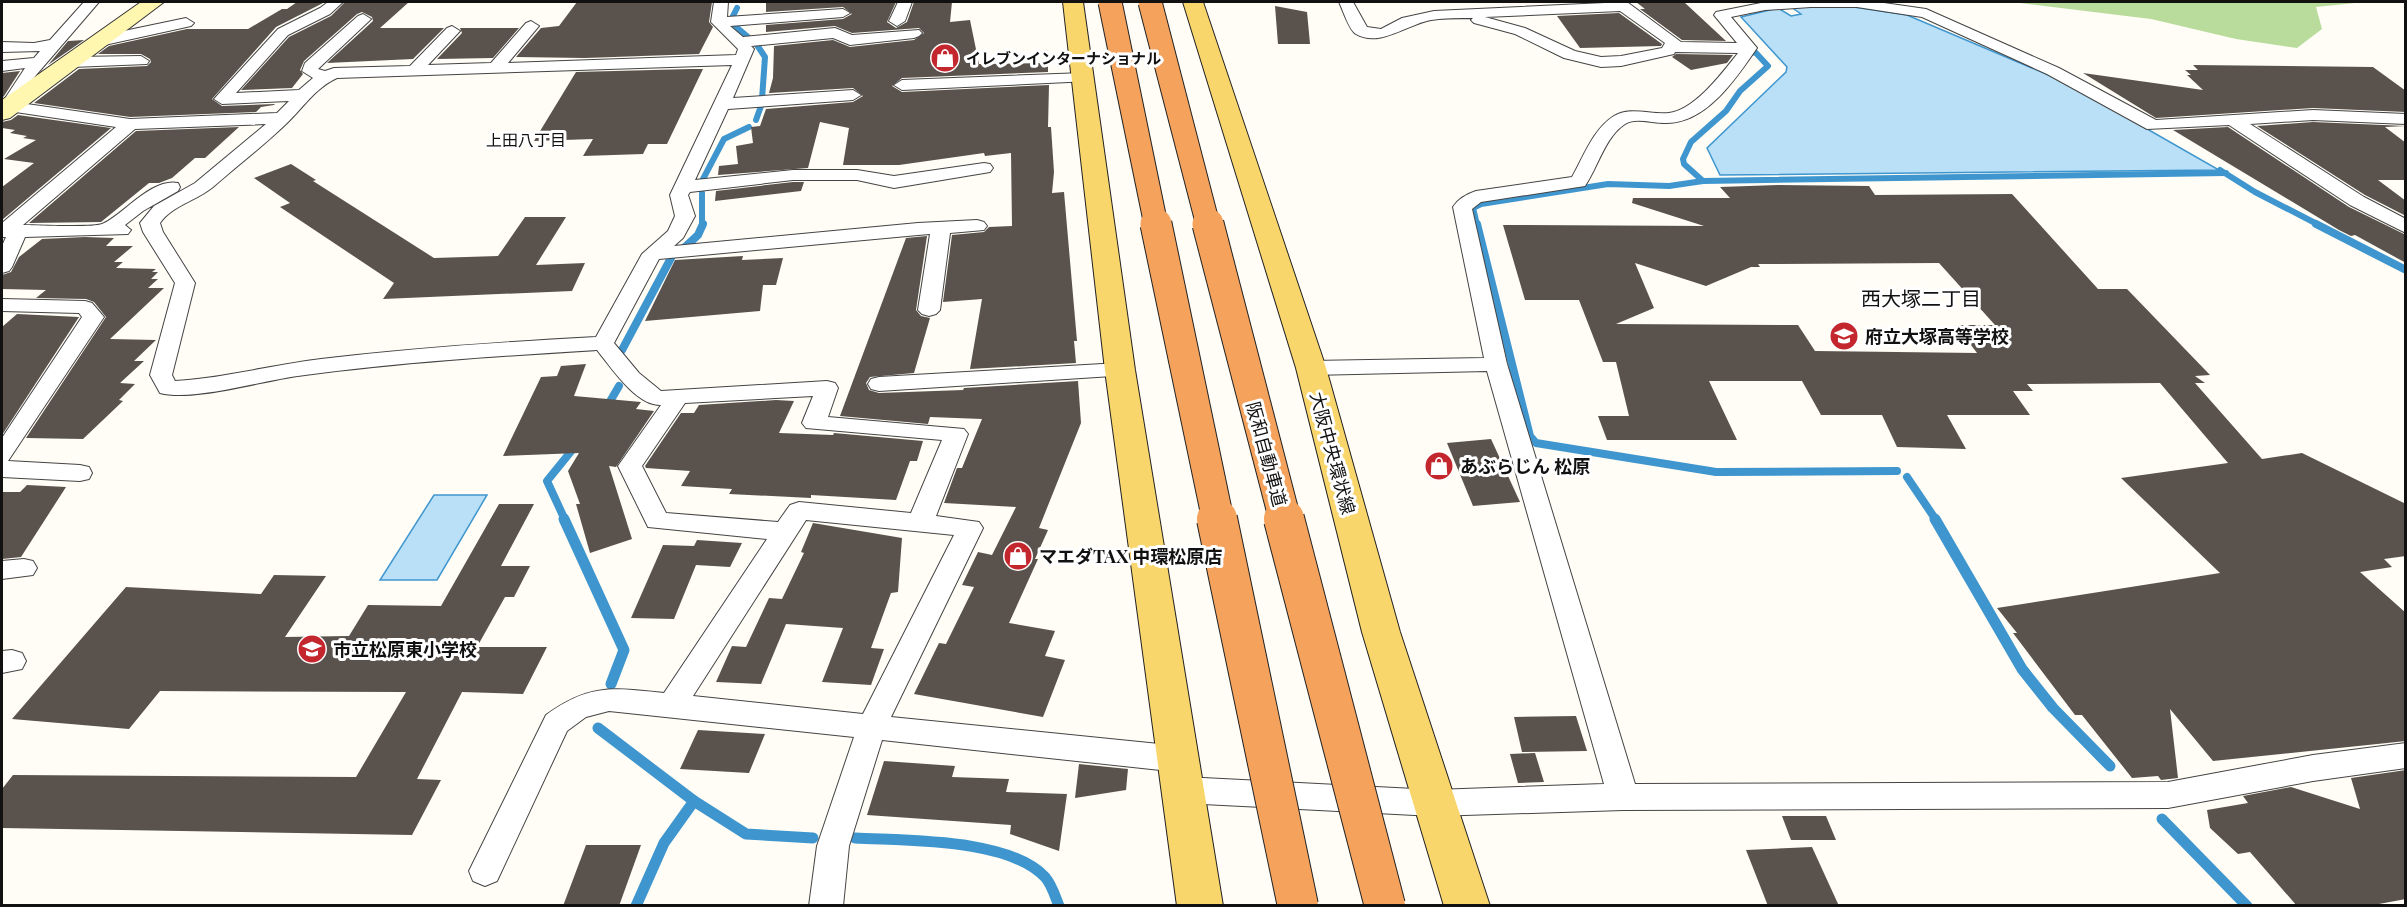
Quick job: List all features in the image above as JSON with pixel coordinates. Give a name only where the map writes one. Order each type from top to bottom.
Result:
[{"type":"highway","points":[[1110,2],[1298,906]]},
{"type":"highway","name":"阪和自動車道","points":[[1150,2],[1385,906]]},
{"type":"main road","points":[[1073,2],[1120,370],[1200,906]]},
{"type":"main road","name":"大阪中央環状線","points":[[1193,2],[1311,368],[1381,632],[1467,906]]},
{"type":"street","points":[[4,108],[24,79],[92,2]]},
{"type":"street","points":[[4,108],[72,62],[153,2]]},
{"type":"street","points":[[303,96],[222,99],[284,32],[325,11],[336,2]]},
{"type":"street","points":[[721,2],[719,22],[741,51]]},
{"type":"street","points":[[897,21],[905,2]]},
{"type":"street","points":[[1346,2],[1362,31],[1383,34],[1407,21],[1434,15],[1622,4],[1673,42],[1668,51],[1621,61],[1601,62],[1570,55],[1520,31],[1459,15]]},
{"type":"street","points":[[1894,2],[1926,13],[2053,71],[2153,124],[2313,115],[2406,119]]},
{"type":"street","points":[[1747,51],[1721,15],[1765,6],[1811,3],[1857,3],[1926,13]]},
{"type":"street","points":[[719,22],[843,13]]},
{"type":"street","points":[[324,77],[310,71],[312,66],[363,19]]},
{"type":"street","points":[[100,41],[186,22]]},
{"type":"street","points":[[496,67],[531,26]]},
{"type":"street","points":[[415,70],[452,31]]},
{"type":"street","points":[[603,343],[496,349],[313,367],[201,387],[168,388],[161,375],[185,283],[153,232],[150,223],[154,215],[172,201],[199,189],[282,118],[313,83],[344,71],[496,67],[741,51],[835,33],[850,40],[914,33]]},
{"type":"street","points":[[2,47],[34,48],[56,43]]},
{"type":"street","points":[[1670,46],[1747,51]]},
{"type":"street","points":[[603,343],[652,254],[676,234],[685,216],[679,195],[722,104],[741,51]]},
{"type":"street","points":[[1623,797],[1496,364],[1462,207],[1476,197],[1578,182],[1596,148],[1619,119],[1626,117],[1662,119],[1687,112],[1730,75],[1747,51]]},
{"type":"street","points":[[72,62],[141,61]]},
{"type":"street","points":[[2,66],[40,62]]},
{"type":"street","points":[[902,85],[1084,78]]},
{"type":"street","points":[[722,104],[853,96]]},
{"type":"street","points":[[4,108],[130,124],[282,118]]},
{"type":"street","points":[[106,230],[136,207],[198,172],[256,119]]},
{"type":"street","points":[[2232,120],[2357,201],[2406,227]]},
{"type":"street","points":[[2,267],[8,231],[130,124]]},
{"type":"street","points":[[683,187],[793,175],[857,175],[894,182],[984,168]]},
{"type":"street","points":[[652,254],[977,226]]},
{"type":"street","points":[[929,310],[941,228]]},
{"type":"street","points":[[8,231],[153,232]]},
{"type":"street","points":[[2,304],[85,308],[93,317],[2,454]]},
{"type":"street","points":[[603,343],[631,378],[656,398],[827,388],[814,423],[956,434],[920,523]]},
{"type":"street","points":[[1311,368],[1496,364]]},
{"type":"street","points":[[879,384],[1120,370]]},
{"type":"street","points":[[678,397],[630,466],[657,521],[785,532]]},
{"type":"street","points":[[2,469],[80,473]]},
{"type":"street","points":[[672,705],[799,511],[970,528],[872,726],[833,846],[826,906]]},
{"type":"street","points":[[485,871],[556,723],[577,708],[609,699],[872,726],[1181,775],[1434,803],[1623,797],[2168,795],[2313,768],[2406,755]]},
{"type":"green space","points":[[2012,2],[2365,2],[2316,7],[2322,29],[2297,48],[2236,39],[2151,19]]},
{"type":"water","points":[[1847,6],[1907,15],[2065,82],[2219,170],[1720,175],[1707,148],[1786,72],[1787,67],[1741,17],[1778,8],[1791,16],[1801,14],[1791,7]]},
{"type":"water","points":[[434,495],[487,495],[437,580],[380,580]]},
{"type":"building","points":[[297,2],[325,2],[276,27],[212,99],[222,106],[275,104],[261,107],[256,112],[130,117],[34,103],[79,69],[147,66],[151,62],[141,54],[98,54],[109,46],[187,29],[248,29]]},
{"type":"building","points":[[345,2],[409,2],[380,28],[444,28],[413,59],[327,63],[373,21],[372,17],[362,12],[304,61],[300,70],[303,74],[292,88],[241,90],[289,37],[331,16]]},
{"type":"building","points":[[577,2],[712,2],[709,22],[713,27],[699,54],[585,58],[516,57],[541,28],[559,26]]},
{"type":"building","points":[[766,2],[896,2],[887,22],[896,28],[907,22],[914,2],[952,2],[950,22],[970,20],[979,64],[1048,63],[1048,72],[902,78],[892,86],[902,92],[1049,85],[1048,127],[1051,127],[1054,172],[1052,193],[1064,192],[1077,341],[1074,341],[1076,363],[970,369],[982,299],[943,302],[952,235],[984,232],[989,227],[1012,226],[1011,153],[985,156],[984,153],[899,165],[843,165],[849,128],[820,122],[808,168],[718,175],[719,166],[738,164],[736,146],[753,143],[751,127],[760,126],[766,109],[853,102],[863,96],[853,88],[769,93],[773,78],[774,46],[833,40],[850,47],[914,40],[924,33],[919,28],[852,33],[835,26],[766,32],[766,25],[843,19],[852,14],[843,7],[766,12]]},
{"type":"building","points":[[1636,2],[1684,2],[1726,41],[1682,40],[1640,9],[1645,9]]},
{"type":"building","points":[[1275,6],[1307,12],[1310,44],[1278,44]]},
{"type":"building","points":[[1619,13],[1662,44],[1661,46],[1580,48],[1557,16]]},
{"type":"building","points":[[460,28],[519,28],[493,58],[437,59],[462,33]]},
{"type":"building","points":[[84,40],[48,65],[68,41]]},
{"type":"building","points":[[1676,54],[1733,55],[1727,63],[1691,70],[1672,57]]},
{"type":"building","points":[[2193,65],[2373,67],[2406,91],[2406,112],[2313,108],[2156,118],[2083,73],[2203,90],[2187,75],[2191,75],[2185,70],[2198,70]]},
{"type":"building","points":[[703,69],[667,144],[648,144],[643,154],[583,156],[593,139],[534,141],[576,72]]},
{"type":"building","points":[[20,71],[4,96],[2,98],[2,73]]},
{"type":"building","points":[[18,115],[111,128],[2,220],[2,187],[34,163],[4,159],[36,140],[10,133],[15,130],[2,128],[2,122]]},
{"type":"building","points":[[2313,122],[2406,126],[2385,127],[2406,143],[2406,180],[2378,180],[2406,201],[2406,216],[2365,195],[2257,126]]},
{"type":"building","points":[[239,127],[205,158],[195,158],[172,178],[159,183],[149,183],[101,222],[29,223],[136,131]]},
{"type":"building","points":[[2228,127],[2349,207],[2406,235],[2406,263],[2355,235],[2351,236],[2339,230],[2173,130]]},
{"type":"building","points":[[291,164],[316,180],[313,181],[434,258],[498,256],[525,217],[566,217],[536,265],[585,263],[572,291],[383,299],[394,283],[280,207],[290,203],[254,178]]},
{"type":"building","points":[[804,182],[801,191],[715,201],[716,191]]},
{"type":"building","points":[[1869,186],[1875,195],[2012,194],[2098,289],[2127,289],[2210,375],[2195,376],[2205,383],[2195,383],[2262,459],[2302,453],[2406,504],[2406,556],[2384,559],[2392,567],[2360,572],[2406,613],[2406,741],[2213,761],[2170,709],[2178,778],[2161,780],[2158,776],[2132,778],[2082,715],[2075,715],[2013,633],[2017,633],[1997,608],[2220,573],[2121,478],[2228,463],[2160,383],[2027,384],[2033,391],[2013,391],[2030,415],[1947,415],[1966,449],[1897,447],[1882,415],[1821,415],[1802,381],[1709,381],[1737,440],[1607,440],[1598,416],[1629,416],[1616,362],[1603,362],[1579,300],[1525,300],[1503,225],[1704,226],[1632,203],[1633,198],[1730,198],[1720,187]],"holes":[[[1635,263],[1706,286],[1751,267],[1760,267],[1758,264],[1939,263],[1995,325],[1956,325],[1977,353],[1815,351],[1798,325],[1616,324],[1654,308]]]},
{"type":"building","points":[[927,236],[916,310],[921,316],[930,318],[914,373],[870,377],[866,383],[869,390],[879,393],[963,390],[964,388],[1078,381],[1081,423],[1039,528],[1048,530],[1035,559],[1038,559],[1009,623],[1055,631],[1045,656],[1065,660],[1043,717],[914,694],[939,643],[946,644],[974,587],[962,585],[978,552],[992,555],[1016,507],[944,503],[957,468],[962,468],[982,419],[930,417],[928,424],[840,416],[906,238]]},
{"type":"building","points":[[114,238],[106,246],[133,246],[114,262],[123,262],[116,268],[156,269],[152,272],[158,272],[151,279],[158,279],[148,288],[164,288],[110,339],[156,340],[134,361],[144,361],[120,383],[135,384],[119,400],[123,401],[83,439],[26,438],[106,317],[94,302],[86,299],[36,298],[46,290],[2,289],[2,275],[11,272],[19,257],[42,239]]},
{"type":"building","points":[[743,256],[742,260],[783,258],[776,285],[763,285],[760,311],[645,321],[675,260]]},
{"type":"building","points":[[17,314],[79,317],[2,435],[2,327]]},
{"type":"building","points":[[586,364],[574,396],[641,402],[636,409],[654,411],[616,467],[609,466],[632,539],[590,553],[576,504],[580,504],[568,471],[579,453],[503,456],[541,377],[557,376],[561,366]]},
{"type":"building","points":[[794,401],[779,433],[833,435],[834,433],[923,441],[917,461],[910,461],[896,500],[811,495],[811,498],[729,494],[732,489],[681,486],[690,471],[646,468],[645,466],[681,413],[694,413],[699,405]]},
{"type":"building","points":[[1491,439],[1520,502],[1473,506],[1447,443]]},
{"type":"building","points":[[27,485],[66,487],[21,557],[2,559],[2,492],[20,492]]},
{"type":"building","name":"市立松原東小学校","points":[[499,504],[534,504],[501,566],[530,566],[514,597],[505,597],[477,647],[547,647],[523,694],[462,692],[417,779],[441,780],[412,835],[2,828],[2,789],[13,775],[356,777],[406,692],[160,691],[129,729],[12,719],[126,587],[261,594],[274,575],[326,576],[285,637],[349,636],[368,605],[441,606]]},
{"type":"building","points":[[813,523],[902,538],[898,592],[891,593],[871,648],[884,649],[871,685],[822,682],[843,628],[786,624],[761,684],[716,682],[732,646],[746,647],[769,598],[782,599],[804,553],[801,552]]},
{"type":"building","points":[[697,540],[742,543],[730,567],[696,565],[674,619],[631,618],[663,545],[694,546]]},
{"type":"building","points":[[1576,716],[1587,751],[1522,752],[1514,717]]},
{"type":"building","points":[[698,730],[765,734],[749,773],[680,769]]},
{"type":"building","points":[[1535,753],[1544,782],[1518,783],[1510,754]]},
{"type":"building","points":[[884,761],[955,766],[952,777],[1009,779],[1006,792],[1067,794],[1059,851],[1010,834],[1011,825],[867,815]]},
{"type":"building","points":[[1079,764],[1128,769],[1126,790],[1075,798]]},
{"type":"building","points":[[2406,770],[2406,899],[2368,906],[2297,906],[2250,852],[2238,854],[2210,828],[2207,810],[2248,803],[2243,796],[2291,787],[2360,809],[2351,778]]},
{"type":"building","points":[[1782,816],[1826,816],[1836,840],[1791,840]]},
{"type":"building","points":[[586,845],[641,845],[619,906],[563,906]]},
{"type":"building","points":[[1812,847],[1839,906],[1768,906],[1746,850]]},
{"type":"waterway","points":[[732,18],[737,8]]},
{"type":"waterway","points":[[735,26],[748,37]]},
{"type":"waterway","points":[[757,45],[765,57],[762,99]]},
{"type":"waterway","points":[[1703,181],[1684,164],[1683,159],[1691,142],[1726,111],[1740,91],[1768,66],[1756,53],[1744,50]]},
{"type":"waterway","points":[[756,120],[761,106]]},
{"type":"waterway","points":[[702,181],[724,139],[749,127]]},
{"type":"waterway","points":[[2220,170],[2225,173]]},
{"type":"waterway","points":[[1703,181],[2225,173]]},
{"type":"waterway","points":[[2225,173],[2255,192],[2319,225]]},
{"type":"waterway","points":[[1477,225],[1473,208],[1481,204],[1608,184],[1669,186],[1703,181]]},
{"type":"waterway","points":[[702,193],[702,225]]},
{"type":"waterway","points":[[684,248],[698,235],[703,224]]},
{"type":"waterway","points":[[1477,224],[1530,436],[1536,443],[1716,472],[1897,471]]},
{"type":"waterway","points":[[2316,224],[2406,270]]},
{"type":"waterway","points":[[622,350],[671,258]]},
{"type":"waterway","points":[[605,410],[619,386]]},
{"type":"waterway","points":[[565,520],[547,481],[577,444]]},
{"type":"waterway","points":[[1907,477],[1936,520]]},
{"type":"waterway","points":[[564,519],[624,650],[611,684]]},
{"type":"waterway","points":[[1935,519],[2022,669],[2053,708],[2110,766]]},
{"type":"waterway","points":[[598,728],[694,801]]},
{"type":"waterway","points":[[636,906],[664,843],[694,801]]},
{"type":"waterway","points":[[694,801],[746,834],[813,838]]},
{"type":"waterway","points":[[2162,819],[2247,906]]},
{"type":"waterway","points":[[855,838],[956,844],[1007,855],[1028,864],[1045,877],[1059,906]]},
{"type":"place","name":"イレブンインターナショナル","points":[[945,58]]},
{"type":"place","name":"府立大塚高等学校","points":[[1844,336]]},
{"type":"place","name":"あぶらじん 松原","points":[[1439,466]]},
{"type":"place","name":"マエダTAX 中環松原店","points":[[1018,556]]},
{"type":"place","name":"市立松原東小学校","points":[[312,649]]},
{"type":"district","name":"上田八丁目","points":[[526,139]]},
{"type":"district","name":"西大塚二丁目","points":[[1921,297]]}]
